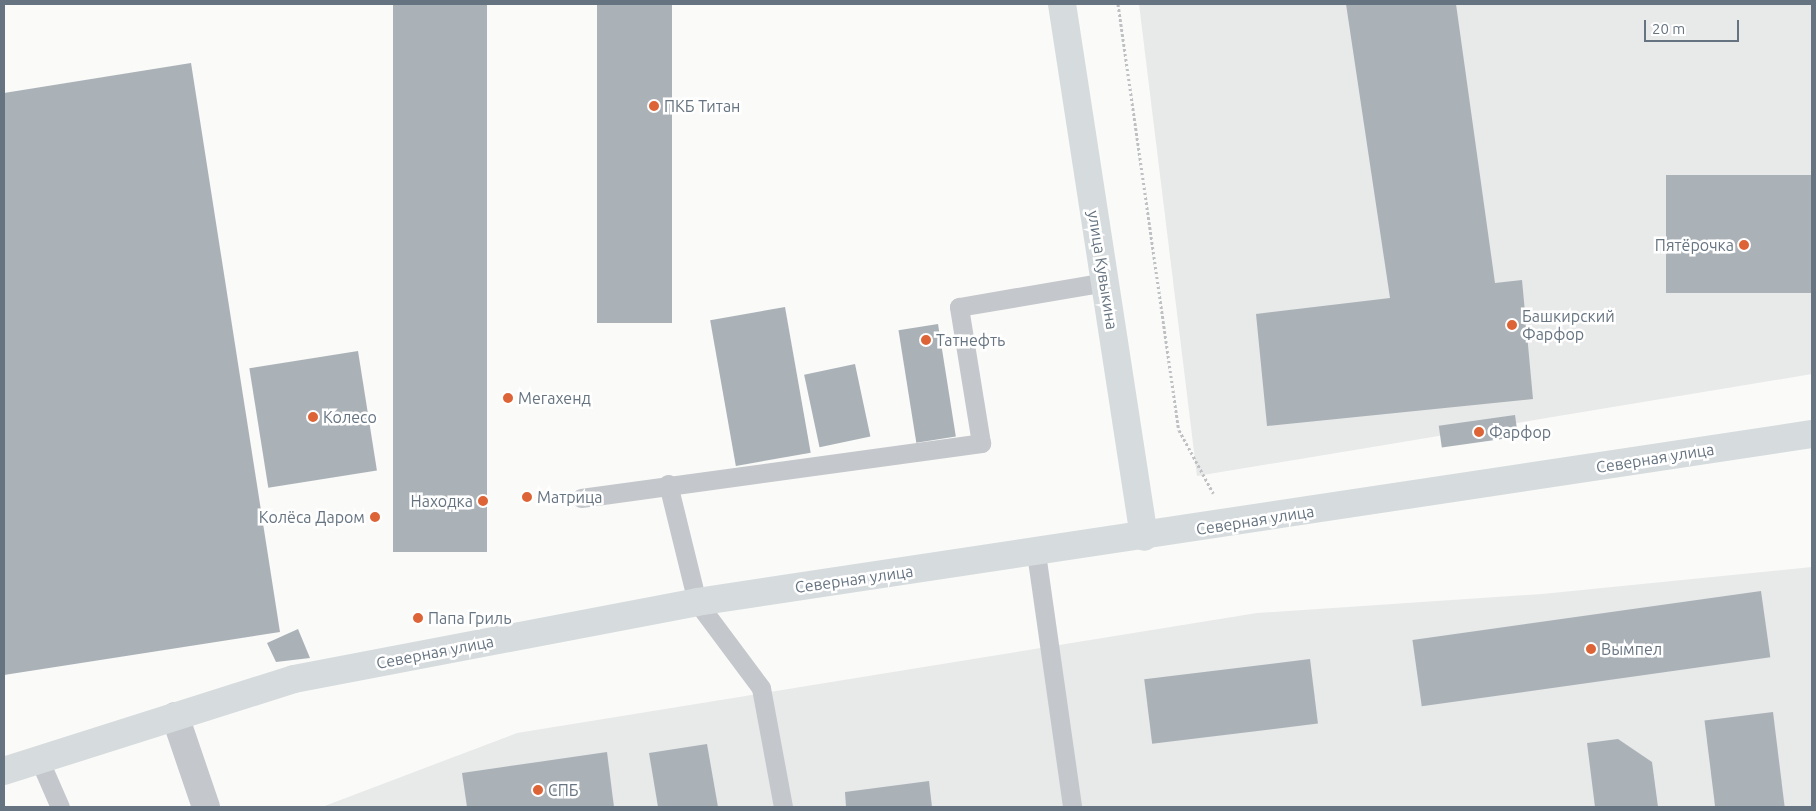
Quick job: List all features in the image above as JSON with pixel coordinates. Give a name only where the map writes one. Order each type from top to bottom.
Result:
[{"type":"main road","name":"улица Кувыкина","points":[[1062,4],[1144,536]]},
{"type":"main road","name":"Северная улица","points":[[4,771],[294,679],[697,602],[1036,553],[1812,434]]},
{"type":"street","points":[[176,716],[206,807]]},
{"type":"lane","points":[[581,498],[668,484],[982,443],[959,307],[1105,282]]},
{"type":"lane","points":[[668,484],[697,602],[761,688],[783,807]]},
{"type":"lane","points":[[1036,553],[1072,807]]},
{"type":"lane","points":[[39,759],[60,807]]},
{"type":"path","points":[[1118,4],[1179,430],[1211,493],[1220,492]]},
{"type":"shaded area","points":[[1139,4],[1812,4],[1812,374],[1197,476]]},
{"type":"shaded area","points":[[1812,567],[1812,807],[322,807],[517,733],[1257,613],[1542,594]]},
{"type":"building","points":[[393,4],[487,4],[487,552],[393,552]]},
{"type":"building","points":[[597,4],[672,4],[672,323],[597,323]]},
{"type":"building","points":[[1346,4],[1456,4],[1495,283],[1522,280],[1533,399],[1267,426],[1256,314],[1390,298]]},
{"type":"building","points":[[191,63],[280,632],[4,675],[4,93]]},
{"type":"building","name":"Пятёрочка","points":[[1666,175],[1812,175],[1812,293],[1666,293]]},
{"type":"building","points":[[785,307],[811,453],[736,466],[710,320]]},
{"type":"building","points":[[938,324],[956,437],[916,443],[898,330]]},
{"type":"building","name":"Колесо","points":[[358,351],[377,471],[268,488],[249,368]]},
{"type":"building","points":[[855,364],[870,436],[820,447],[804,375]]},
{"type":"building","name":"Фарфор","points":[[1515,415],[1518,437],[1442,448],[1439,426]]},
{"type":"building","name":"Вымпел","points":[[1761,591],[1770,657],[1422,706],[1412,640]]},
{"type":"building","points":[[298,629],[310,658],[276,662],[267,643]]},
{"type":"building","points":[[1310,659],[1318,724],[1152,744],[1144,679]]},
{"type":"building","points":[[1773,712],[1785,807],[1715,807],[1705,720]]},
{"type":"building","points":[[1618,739],[1652,762],[1658,807],[1595,807],[1587,743]]},
{"type":"building","points":[[707,744],[718,807],[658,807],[649,753]]},
{"type":"building","name":"СПБ","points":[[607,752],[614,807],[467,807],[462,773]]},
{"type":"building","points":[[929,781],[932,807],[846,807],[845,792]]},
{"type":"place","name":"ПКБ Титан","points":[[654,106]]},
{"type":"place","name":"Пятёрочка","points":[[1744,245]]},
{"type":"place","name":"Башкирский Фарфор","points":[[1512,325]]},
{"type":"place","name":"Татнефть","points":[[926,340]]},
{"type":"place","name":"Мегахенд","points":[[508,398]]},
{"type":"place","name":"Колесо","points":[[313,417]]},
{"type":"place","name":"Фарфор","points":[[1479,432]]},
{"type":"place","name":"Матрица","points":[[527,497]]},
{"type":"place","name":"Находка","points":[[483,501]]},
{"type":"place","name":"Колёса Даром","points":[[375,517]]},
{"type":"place","name":"Папа Гриль","points":[[418,618]]},
{"type":"place","name":"Вымпел","points":[[1591,649]]},
{"type":"place","name":"СПБ","points":[[538,790]]}]
